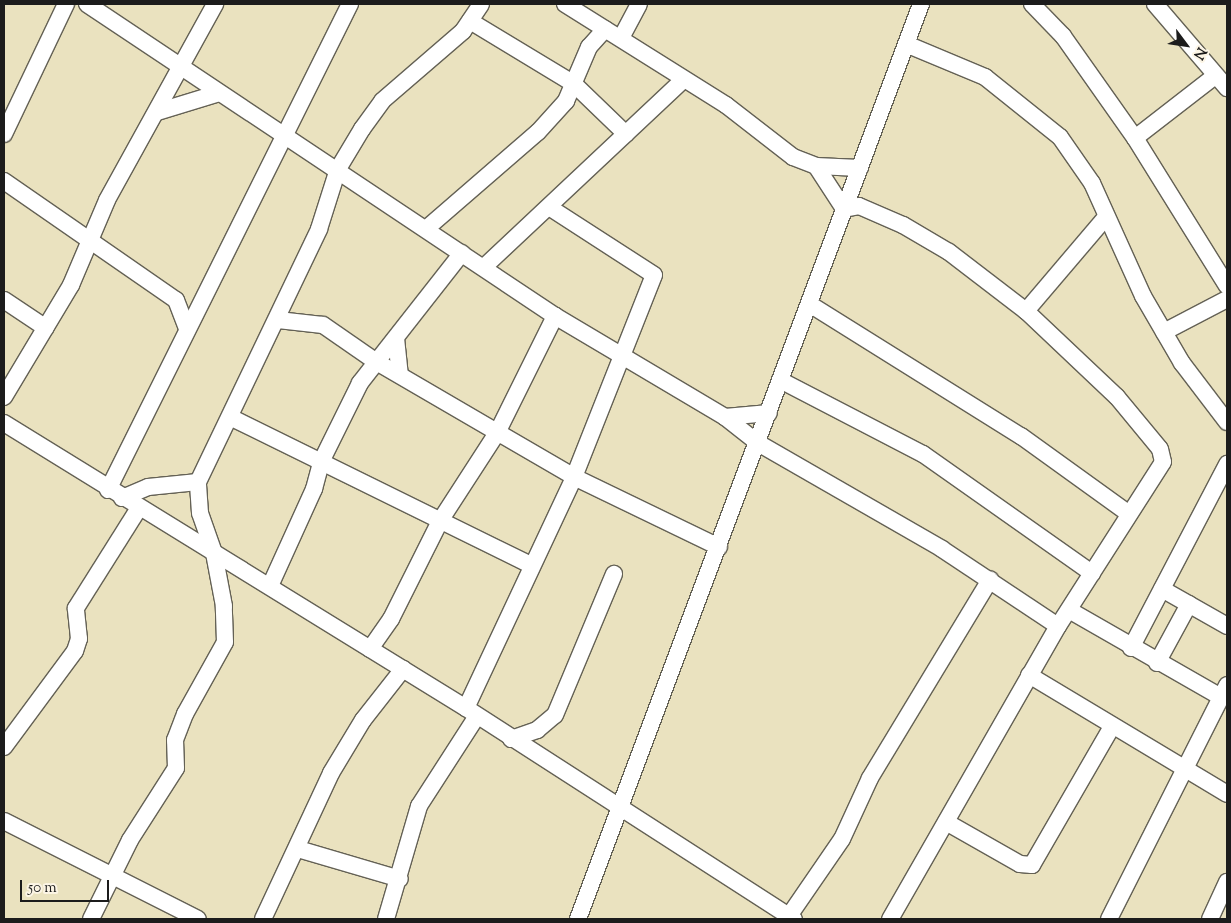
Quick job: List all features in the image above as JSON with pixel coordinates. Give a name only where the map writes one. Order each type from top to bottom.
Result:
[{"type":"street","points":[[4,134],[66,4]]},
{"type":"street","points":[[87,4],[182,69],[427,228],[555,316],[725,417],[758,443],[990,580],[1058,626]]},
{"type":"street","points":[[4,397],[46,328],[91,243],[107,200],[182,69],[215,4]]},
{"type":"street","points":[[115,494],[187,329],[350,4]]},
{"type":"street","points":[[91,919],[111,876],[176,768],[175,740],[185,714],[225,642],[214,553],[200,513],[198,482],[232,418],[319,229],[338,170],[382,101],[470,22],[481,4]]},
{"type":"street","points":[[565,4],[684,79],[779,148],[816,166],[860,168]]},
{"type":"street","points":[[621,38],[639,4]]},
{"type":"street","points":[[1032,4],[1063,36],[1136,138],[1227,286]]},
{"type":"street","points":[[1155,4],[1227,88]]},
{"type":"street","points":[[578,919],[618,804],[719,547],[780,380],[811,305],[844,209],[906,44],[917,7]]},
{"type":"street","points":[[470,22],[574,84],[626,134]]},
{"type":"street","points":[[427,228],[538,132],[574,84],[589,47],[605,28]]},
{"type":"street","points":[[906,44],[985,77],[1015,98],[1076,155],[1164,332],[1227,422]]},
{"type":"street","points":[[1136,138],[1215,76]]},
{"type":"street","points":[[484,267],[684,79]]},
{"type":"street","points":[[157,112],[220,93]]},
{"type":"street","points":[[816,166],[844,209]]},
{"type":"street","points":[[4,181],[176,300],[187,329]]},
{"type":"street","points":[[844,209],[859,206],[903,225],[949,252],[1026,311],[1117,397],[1160,450],[1162,462],[1157,476],[1129,514],[1058,626],[890,919]]},
{"type":"street","points":[[386,919],[400,879],[409,830],[419,806],[471,712],[531,565],[574,477],[654,275],[549,207]]},
{"type":"street","points":[[1026,311],[1106,217]]},
{"type":"street","points":[[270,586],[314,489],[322,460],[344,412],[375,361],[396,338],[462,253]]},
{"type":"street","points":[[176,300],[204,296]]},
{"type":"street","points":[[1164,332],[1227,299]]},
{"type":"street","points":[[4,300],[46,328]]},
{"type":"street","points":[[811,305],[1021,436],[1129,514]]},
{"type":"street","points":[[370,649],[391,619],[440,521],[496,433],[555,316]]},
{"type":"street","points":[[278,320],[323,325],[375,361],[574,477],[719,547]]},
{"type":"street","points":[[396,338],[400,375]]},
{"type":"street","points":[[780,380],[924,454],[1092,573]]},
{"type":"street","points":[[725,417],[769,412]]},
{"type":"street","points":[[232,418],[322,460],[440,521],[531,565]]},
{"type":"street","points":[[4,424],[115,494],[270,586],[511,739],[618,804],[769,912],[791,918],[842,839],[870,778],[990,580]]},
{"type":"street","points":[[1131,648],[1227,464]]},
{"type":"street","points":[[115,494],[148,487],[198,482]]},
{"type":"street","points":[[4,747],[75,651],[79,639],[76,608],[139,508]]},
{"type":"street","points":[[511,739],[537,730],[554,715],[614,574]]},
{"type":"street","points":[[1162,589],[1227,626]]},
{"type":"street","points":[[1157,662],[1189,604]]},
{"type":"street","points":[[1069,610],[1157,662],[1224,691],[1109,919]]},
{"type":"street","points":[[263,919],[298,849],[331,773],[363,720],[402,669]]},
{"type":"street","points":[[1029,675],[1182,771],[1227,794]]},
{"type":"street","points":[[946,822],[1020,864],[1032,864],[1111,728]]},
{"type":"street","points":[[4,821],[198,919]]},
{"type":"street","points":[[298,849],[400,879]]},
{"type":"street","points":[[1210,919],[1227,882]]}]
